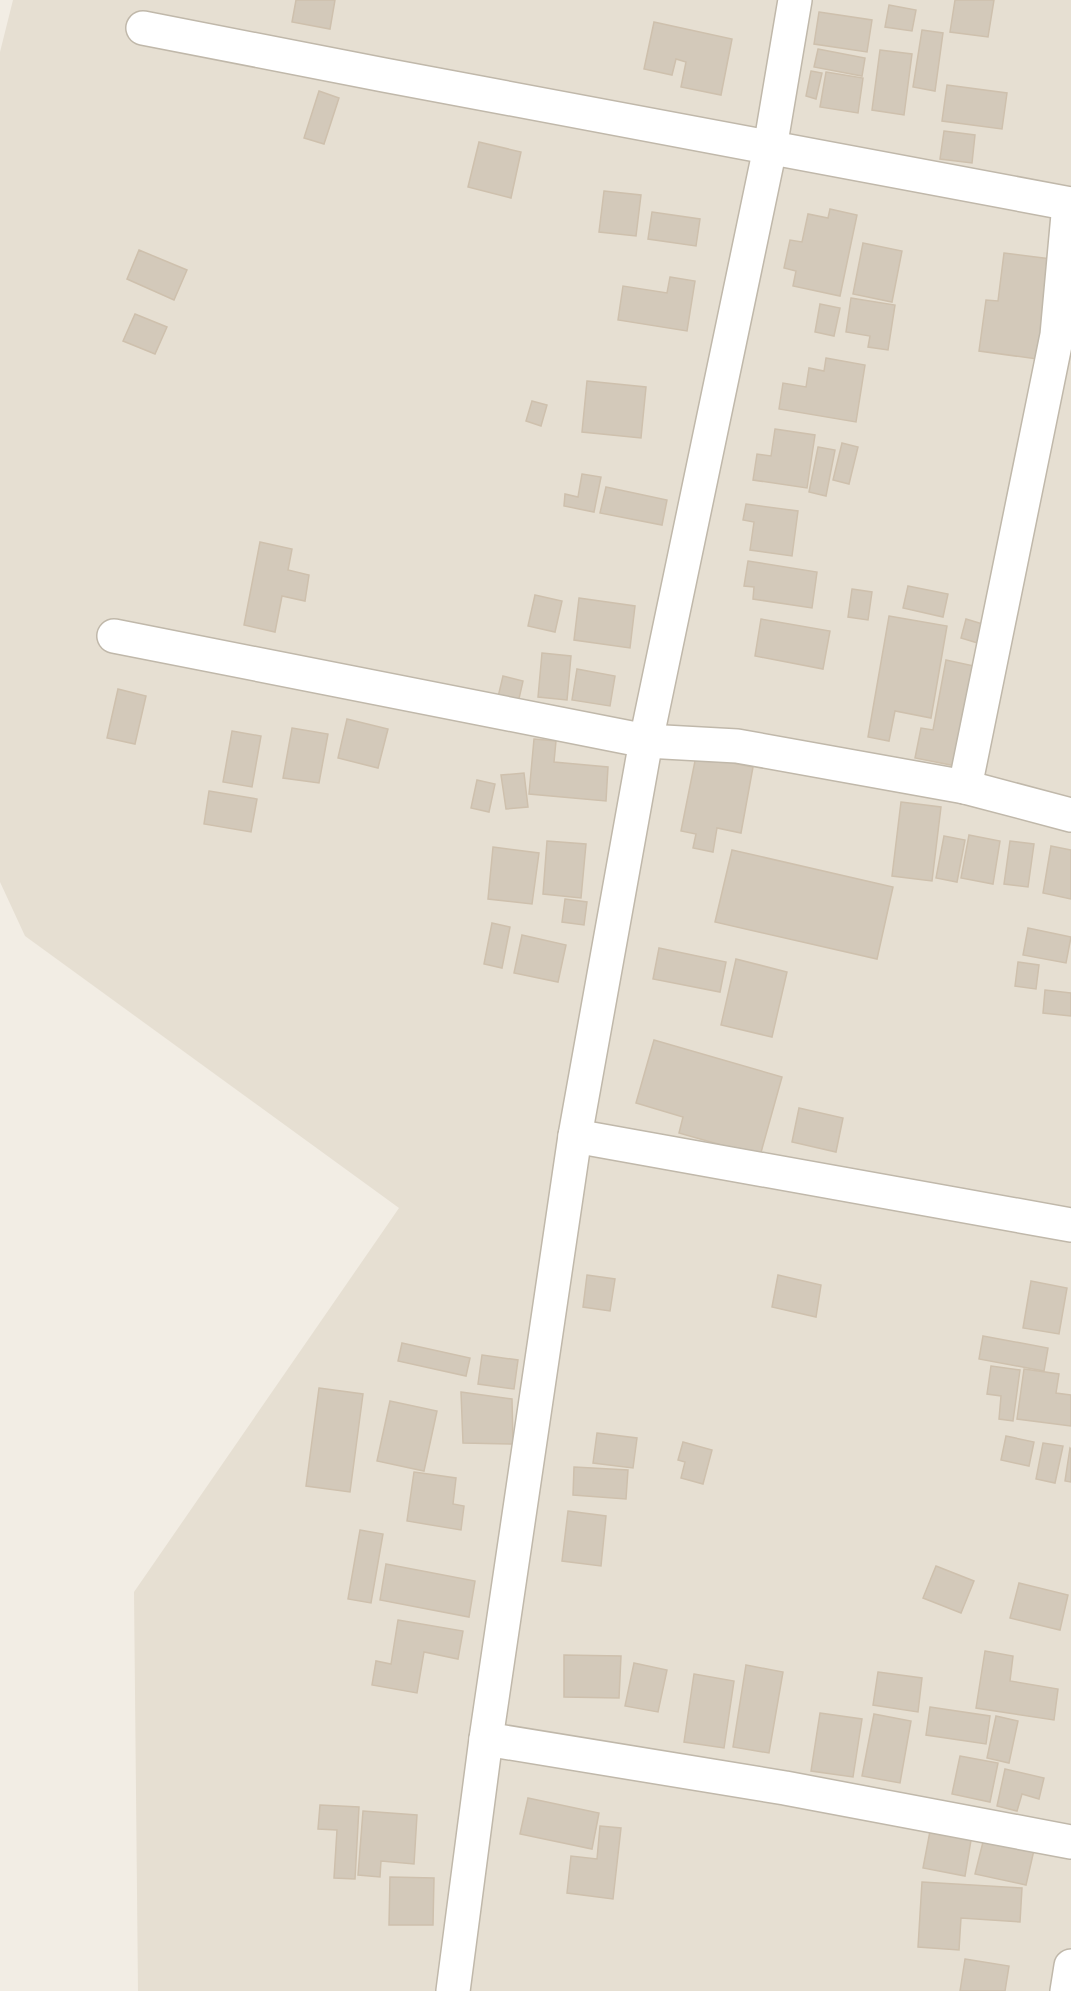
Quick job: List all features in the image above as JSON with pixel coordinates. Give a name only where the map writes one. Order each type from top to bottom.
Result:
[{"type":"street","points":[[453,1991],[486,1739],[575,1136],[646,741],[770,148],[795,0]]},
{"type":"street","points":[[143,28],[1070,204],[1057,335],[965,788]]},
{"type":"street","points":[[114,636],[646,741],[737,746],[965,788],[1071,815]]},
{"type":"street","points":[[575,1136],[1071,1225]]},
{"type":"street","points":[[486,1739],[785,1788],[1071,1842]]},
{"type":"street","points":[[1067,1991],[1071,1966]]},
{"type":"shaded area","points":[[13,0],[1071,0],[1071,1991],[138,1991],[134,1592],[399,1208],[25,936],[0,882],[0,52]]},
{"type":"building","points":[[296,0],[335,0],[330,29],[292,22]]},
{"type":"building","points":[[955,0],[994,0],[988,37],[950,32]]},
{"type":"building","points":[[889,5],[916,10],[912,31],[885,27]]},
{"type":"building","points":[[819,12],[872,20],[867,52],[814,44]]},
{"type":"building","points":[[654,22],[732,39],[721,95],[681,87],[686,62],[676,59],[672,75],[644,69]]},
{"type":"building","points":[[922,30],[943,33],[935,91],[913,87]]},
{"type":"building","points":[[818,49],[865,58],[862,76],[814,67]]},
{"type":"building","points":[[880,50],[912,54],[904,115],[872,110]]},
{"type":"building","points":[[811,71],[822,73],[816,99],[806,96]]},
{"type":"building","points":[[826,72],[863,78],[858,113],[820,107]]},
{"type":"building","points":[[947,85],[1007,93],[1002,129],[942,121]]},
{"type":"building","points":[[319,91],[339,98],[324,144],[304,138]]},
{"type":"building","points":[[944,131],[975,135],[972,163],[940,159]]},
{"type":"building","points":[[479,142],[521,152],[511,198],[468,187]]},
{"type":"building","points":[[604,191],[641,195],[636,236],[599,232]]},
{"type":"building","points":[[830,209],[857,215],[840,296],[793,286],[796,271],[784,268],[790,240],[802,242],[808,214],[828,218]]},
{"type":"building","points":[[652,212],[700,219],[696,246],[648,239]]},
{"type":"building","points":[[863,243],[902,251],[892,302],[853,294]]},
{"type":"building","points":[[139,250],[187,270],[174,300],[127,279]]},
{"type":"building","points":[[1004,253],[1051,259],[1037,359],[979,351],[986,300],[998,301]]},
{"type":"building","points":[[670,277],[695,281],[687,331],[618,320],[623,286],[667,293]]},
{"type":"building","points":[[851,298],[895,305],[888,350],[868,347],[870,336],[846,332]]},
{"type":"building","points":[[820,304],[840,308],[834,336],[815,332]]},
{"type":"building","points":[[135,314],[167,327],[155,354],[123,341]]},
{"type":"building","points":[[826,358],[865,365],[856,422],[779,409],[783,383],[806,387],[809,368],[824,371]]},
{"type":"building","points":[[587,381],[646,387],[641,438],[582,432]]},
{"type":"building","points":[[532,401],[547,405],[541,426],[526,421]]},
{"type":"building","points":[[775,429],[815,435],[807,488],[753,480],[757,454],[771,456]]},
{"type":"building","points":[[842,443],[858,447],[849,484],[833,480]]},
{"type":"building","points":[[818,447],[835,450],[826,496],[809,492]]},
{"type":"building","points":[[582,474],[601,477],[594,512],[564,506],[565,494],[578,497]]},
{"type":"building","points":[[606,487],[667,500],[662,525],[600,513]]},
{"type":"building","points":[[746,504],[798,511],[792,556],[750,550],[754,522],[743,520]]},
{"type":"building","points":[[260,542],[292,549],[288,570],[309,575],[305,601],[282,596],[275,632],[244,625]]},
{"type":"building","points":[[748,561],[817,572],[812,608],[753,599],[754,587],[744,586]]},
{"type":"building","points":[[908,586],[948,594],[943,617],[903,608]]},
{"type":"building","points":[[852,589],[872,592],[868,620],[848,617]]},
{"type":"building","points":[[535,595],[562,601],[555,632],[528,626]]},
{"type":"building","points":[[579,598],[635,606],[630,648],[574,640]]},
{"type":"building","points":[[889,616],[947,626],[931,718],[895,711],[889,741],[868,737]]},
{"type":"building","points":[[761,619],[830,631],[823,669],[755,656]]},
{"type":"building","points":[[966,619],[986,625],[981,644],[961,638]]},
{"type":"building","points":[[542,653],[571,656],[567,700],[538,697]]},
{"type":"building","points":[[946,660],[974,666],[956,766],[915,758],[921,728],[933,730]]},
{"type":"building","points":[[577,669],[615,676],[610,706],[572,700]]},
{"type":"building","points":[[503,676],[523,681],[518,703],[498,697]]},
{"type":"building","points":[[118,689],[146,696],[135,744],[107,738]]},
{"type":"building","points":[[347,719],[388,729],[378,768],[338,758]]},
{"type":"building","points":[[292,728],[328,734],[319,783],[283,778]]},
{"type":"building","points":[[232,731],[261,736],[252,787],[223,782]]},
{"type":"building","points":[[534,739],[556,741],[554,762],[608,767],[606,801],[529,794]]},
{"type":"building","points":[[696,756],[753,767],[741,833],[717,828],[713,852],[693,848],[696,834],[681,831]]},
{"type":"building","points":[[524,773],[528,807],[506,809],[501,775]]},
{"type":"building","points":[[477,780],[495,784],[489,812],[471,808]]},
{"type":"building","points":[[209,791],[257,799],[251,832],[204,824]]},
{"type":"building","points":[[901,802],[941,807],[932,881],[892,876]]},
{"type":"building","points":[[969,835],[1000,841],[993,884],[961,878]]},
{"type":"building","points":[[944,836],[965,840],[957,882],[936,878]]},
{"type":"building","points":[[547,841],[586,844],[581,898],[543,894]]},
{"type":"building","points":[[1010,841],[1034,844],[1028,887],[1004,884]]},
{"type":"building","points":[[1051,846],[1071,850],[1071,899],[1043,893]]},
{"type":"building","points":[[493,847],[539,853],[532,904],[488,899]]},
{"type":"building","points":[[732,850],[893,887],[877,959],[715,922]]},
{"type":"building","points":[[565,899],[587,902],[584,925],[562,922]]},
{"type":"building","points":[[492,923],[510,927],[502,968],[484,964]]},
{"type":"building","points":[[1028,928],[1071,937],[1066,963],[1023,955]]},
{"type":"building","points":[[522,935],[566,945],[558,982],[514,973]]},
{"type":"building","points":[[659,948],[726,962],[720,992],[653,979]]},
{"type":"building","points":[[736,959],[787,972],[772,1037],[721,1025]]},
{"type":"building","points":[[1018,962],[1039,965],[1036,989],[1015,986]]},
{"type":"building","points":[[1045,990],[1071,993],[1071,1016],[1043,1013]]},
{"type":"building","points":[[654,1040],[782,1077],[760,1156],[679,1133],[683,1117],[636,1103]]},
{"type":"building","points":[[799,1108],[843,1118],[836,1152],[792,1142]]},
{"type":"building","points":[[587,1275],[615,1279],[610,1311],[583,1307]]},
{"type":"building","points":[[778,1275],[821,1285],[816,1317],[772,1307]]},
{"type":"building","points":[[1031,1281],[1067,1288],[1059,1334],[1023,1328]]},
{"type":"building","points":[[983,1336],[1048,1348],[1044,1371],[979,1359]]},
{"type":"building","points":[[402,1343],[470,1358],[466,1376],[398,1361]]},
{"type":"building","points":[[482,1355],[518,1360],[514,1389],[478,1384]]},
{"type":"building","points":[[991,1366],[1020,1370],[1013,1421],[999,1419],[1001,1396],[987,1394]]},
{"type":"building","points":[[1024,1369],[1059,1374],[1056,1393],[1071,1395],[1071,1426],[1017,1419]]},
{"type":"building","points":[[319,1388],[363,1394],[350,1492],[306,1486]]},
{"type":"building","points":[[461,1392],[512,1399],[513,1444],[463,1443]]},
{"type":"building","points":[[390,1401],[437,1411],[424,1471],[377,1461]]},
{"type":"building","points":[[597,1433],[637,1438],[633,1468],[593,1463]]},
{"type":"building","points":[[1006,1436],[1034,1442],[1029,1466],[1001,1460]]},
{"type":"building","points":[[683,1442],[712,1450],[703,1484],[681,1478],[685,1462],[678,1460]]},
{"type":"building","points":[[1043,1443],[1063,1446],[1055,1483],[1036,1479]]},
{"type":"building","points":[[1071,1449],[1071,1482],[1065,1481]]},
{"type":"building","points":[[574,1467],[628,1470],[626,1499],[573,1495]]},
{"type":"building","points":[[414,1472],[456,1478],[453,1504],[464,1506],[461,1530],[407,1521]]},
{"type":"building","points":[[568,1511],[606,1516],[601,1566],[562,1561]]},
{"type":"building","points":[[360,1530],[383,1534],[371,1603],[348,1599]]},
{"type":"building","points":[[386,1564],[475,1581],[469,1617],[380,1600]]},
{"type":"building","points":[[936,1566],[974,1581],[961,1613],[923,1598]]},
{"type":"building","points":[[1019,1583],[1068,1595],[1060,1630],[1010,1618]]},
{"type":"building","points":[[398,1620],[463,1631],[458,1659],[424,1652],[417,1693],[372,1685],[376,1661],[391,1664]]},
{"type":"building","points":[[985,1651],[1013,1656],[1010,1681],[1058,1689],[1054,1720],[976,1708]]},
{"type":"building","points":[[564,1655],[621,1656],[619,1698],[564,1697]]},
{"type":"building","points":[[634,1663],[667,1670],[658,1712],[625,1706]]},
{"type":"building","points":[[746,1665],[783,1672],[769,1753],[733,1747]]},
{"type":"building","points":[[878,1672],[922,1678],[918,1712],[873,1705]]},
{"type":"building","points":[[694,1674],[734,1681],[724,1748],[684,1742]]},
{"type":"building","points":[[930,1707],[990,1716],[986,1744],[926,1735]]},
{"type":"building","points":[[820,1713],[862,1719],[853,1777],[811,1771]]},
{"type":"building","points":[[874,1714],[911,1721],[900,1783],[862,1776]]},
{"type":"building","points":[[996,1716],[1018,1721],[1009,1763],[987,1758]]},
{"type":"building","points":[[960,1756],[998,1763],[990,1802],[952,1794]]},
{"type":"building","points":[[1005,1769],[1044,1778],[1039,1799],[1022,1794],[1017,1811],[997,1806]]},
{"type":"building","points":[[528,1798],[599,1813],[592,1849],[520,1834]]},
{"type":"building","points":[[320,1805],[359,1807],[355,1879],[334,1878],[337,1830],[318,1829]]},
{"type":"building","points":[[363,1811],[417,1815],[414,1864],[381,1861],[380,1877],[358,1875]]},
{"type":"building","points":[[600,1826],[621,1828],[613,1899],[567,1893],[571,1856],[597,1859]]},
{"type":"building","points":[[931,1826],[972,1834],[965,1876],[923,1868]]},
{"type":"building","points":[[984,1838],[1034,1850],[1026,1885],[975,1874]]},
{"type":"building","points":[[390,1877],[434,1878],[433,1925],[389,1925]]},
{"type":"building","points":[[922,1882],[1022,1888],[1020,1922],[961,1918],[959,1950],[918,1947]]},
{"type":"building","points":[[965,1959],[1009,1966],[1005,1991],[960,1991]]}]
